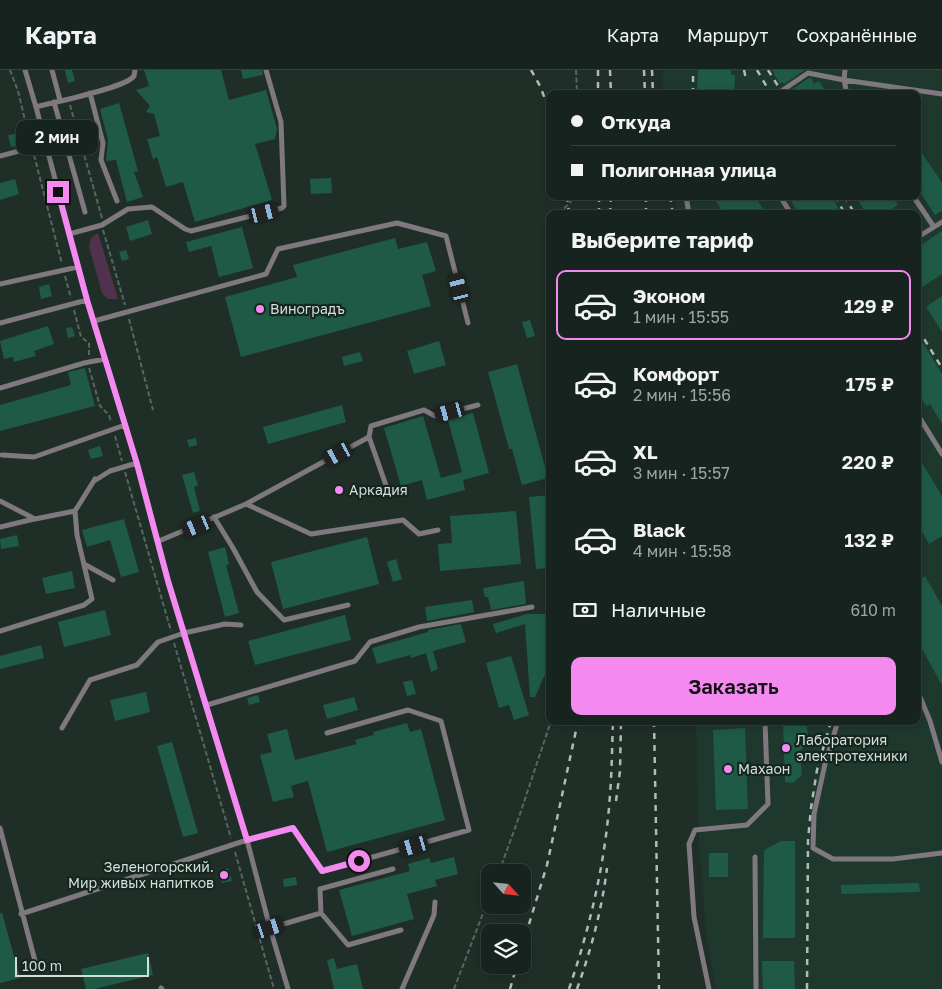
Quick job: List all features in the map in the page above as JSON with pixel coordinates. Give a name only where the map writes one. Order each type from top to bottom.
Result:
[{"type":"lane","points":[[25,70],[87,300],[137,464],[168,581],[247,840],[288,989]]},
{"type":"lane","points":[[52,70],[60,100]]},
{"type":"lane","points":[[36,107],[129,81],[134,76],[135,70]]},
{"type":"lane","points":[[69,234],[102,226],[128,209],[152,207],[191,231],[284,206],[281,122],[266,70]]},
{"type":"lane","points":[[845,70],[844,80],[847,90]]},
{"type":"lane","points":[[784,90],[808,74],[914,90]]},
{"type":"lane","points":[[921,91],[942,94]]},
{"type":"lane","points":[[90,93],[103,143],[101,160],[117,201]]},
{"type":"lane","points":[[54,102],[85,212]]},
{"type":"lane","points":[[0,156],[45,144]]},
{"type":"lane","points":[[916,200],[934,228]]},
{"type":"lane","points":[[921,234],[942,222]]},
{"type":"lane","points":[[94,321],[266,274],[278,249],[397,223],[446,236],[468,323]]},
{"type":"lane","points":[[0,284],[78,267]]},
{"type":"lane","points":[[0,323],[87,300]]},
{"type":"lane","points":[[0,388],[105,359]]},
{"type":"lane","points":[[388,491],[369,437],[371,426],[424,410],[435,416],[478,404]]},
{"type":"lane","points":[[921,420],[942,454]]},
{"type":"lane","points":[[2,455],[34,457],[125,425]]},
{"type":"lane","points":[[158,541],[246,504],[369,437]]},
{"type":"lane","points":[[0,631],[84,605],[92,600],[77,535],[75,511],[95,479],[110,471],[137,464]]},
{"type":"lane","points":[[0,501],[35,519]]},
{"type":"lane","points":[[246,504],[312,534],[403,520],[419,534],[438,530]]},
{"type":"lane","points":[[0,527],[75,511]]},
{"type":"lane","points":[[214,517],[257,592],[284,620],[348,605]]},
{"type":"lane","points":[[84,564],[112,580]]},
{"type":"lane","points":[[207,705],[355,661],[370,642],[419,627],[532,607]]},
{"type":"lane","points":[[62,728],[90,680],[136,665],[158,642],[184,633],[225,624],[241,625]]},
{"type":"lane","points":[[921,699],[930,721],[942,762]]},
{"type":"lane","points":[[21,914],[247,840],[293,828],[322,871],[469,830],[441,721],[408,710],[327,733]]},
{"type":"lane","points":[[708,989],[694,916],[689,844],[695,830],[747,825],[768,804],[764,725]]},
{"type":"lane","points":[[837,725],[825,764],[814,814],[813,848],[833,858],[893,859],[942,853]]},
{"type":"lane","points":[[0,828],[21,914],[35,961]]},
{"type":"lane","points":[[755,857],[756,989]]},
{"type":"lane","points":[[393,869],[320,889],[321,912],[348,945],[401,930]]},
{"type":"lane","points":[[402,989],[434,915],[434,902]]},
{"type":"lane","points":[[270,928],[321,912]]},
{"type":"path","points":[[10,70],[18,91],[81,337],[89,343],[89,369],[100,406],[109,415],[274,989]]},
{"type":"path","points":[[576,70],[577,90]]},
{"type":"path","points":[[68,98],[153,410]]},
{"type":"path","points":[[563,210],[572,200]]},
{"type":"path","points":[[501,864],[550,725]]},
{"type":"path","points":[[454,989],[483,914]]},
{"type":"shaded area","points":[[662,70],[942,70],[942,989],[716,989],[706,933],[699,841],[696,725],[921,725],[921,210],[677,210],[676,200],[921,200],[921,90],[663,90]]},
{"type":"shaded area","points":[[98,233],[118,299],[108,299],[102,293],[89,247],[91,238]]},
{"type":"building","points":[[65,70],[72,70],[75,81],[68,83]]},
{"type":"building","points":[[144,70],[221,70],[229,100],[266,90],[277,129],[275,139],[255,144],[272,200],[195,222],[183,182],[166,187],[157,157],[153,159],[147,139],[160,136],[154,114],[146,112],[150,106],[136,90],[149,86]]},
{"type":"building","points":[[241,70],[262,70],[263,75],[243,79]]},
{"type":"building","points":[[698,70],[731,70],[731,75],[735,75],[734,90],[697,90]]},
{"type":"building","points":[[772,70],[805,70],[784,84],[782,82],[780,84]]},
{"type":"building","points":[[811,78],[814,84],[819,81],[825,90],[791,90]]},
{"type":"building","points":[[119,103],[138,171],[134,172],[143,197],[127,202],[116,160],[106,161],[108,140],[100,109]]},
{"type":"building","points":[[19,133],[22,145],[11,147],[8,135]]},
{"type":"building","points":[[921,152],[942,183],[942,211],[935,215],[921,194]]},
{"type":"building","points":[[331,178],[332,193],[311,194],[310,179]]},
{"type":"building","points":[[15,179],[19,194],[0,200],[0,183]]},
{"type":"building","points":[[715,200],[757,200],[764,210],[722,210]]},
{"type":"building","points":[[790,200],[833,200],[840,210],[797,210]]},
{"type":"building","points":[[858,200],[895,200],[898,205],[893,208],[894,210],[864,210]]},
{"type":"building","points":[[148,220],[152,234],[130,241],[126,227]]},
{"type":"building","points":[[242,227],[253,268],[219,277],[211,246],[189,252],[186,242]]},
{"type":"building","points":[[942,231],[942,274],[921,288],[921,245]]},
{"type":"building","points":[[395,238],[398,249],[427,242],[436,271],[422,275],[431,306],[241,357],[225,297],[297,277],[293,265]]},
{"type":"building","points":[[126,250],[129,259],[122,261],[119,252]]},
{"type":"building","points":[[49,284],[52,296],[41,299],[39,287]]},
{"type":"building","points":[[942,296],[942,332],[926,307]]},
{"type":"building","points":[[530,320],[535,336],[527,338],[522,322]]},
{"type":"building","points":[[48,326],[54,344],[34,351],[36,356],[14,362],[13,357],[4,359],[0,341]]},
{"type":"building","points":[[72,327],[75,336],[68,338],[66,328]]},
{"type":"building","points":[[921,340],[942,374],[942,424],[930,404],[926,406],[921,398]]},
{"type":"building","points":[[439,341],[446,365],[414,374],[407,351]]},
{"type":"building","points":[[360,352],[363,361],[344,366],[342,357]]},
{"type":"building","points":[[517,364],[546,471],[546,479],[522,485],[512,449],[509,449],[488,372]]},
{"type":"building","points":[[85,368],[95,406],[0,431],[0,405],[71,385],[68,372]]},
{"type":"building","points":[[342,405],[346,422],[268,444],[263,427]]},
{"type":"building","points":[[473,413],[489,473],[463,480],[465,490],[427,500],[422,480],[401,486],[384,428],[423,416],[441,478],[462,472],[448,420]]},
{"type":"building","points":[[196,438],[197,445],[189,447],[187,440]]},
{"type":"building","points":[[100,446],[103,456],[91,459],[88,450]]},
{"type":"building","points":[[921,461],[942,496],[942,536],[929,544],[921,530]]},
{"type":"building","points":[[194,472],[198,485],[194,487],[200,511],[193,513],[182,475]]},
{"type":"building","points":[[546,495],[546,568],[536,569],[529,497]]},
{"type":"building","points":[[516,511],[521,564],[440,571],[438,544],[452,543],[450,516]]},
{"type":"building","points":[[124,519],[139,572],[121,577],[110,540],[87,547],[82,530]]},
{"type":"building","points":[[17,535],[19,546],[1,549],[0,539]]},
{"type":"building","points":[[367,537],[379,584],[283,609],[271,562]]},
{"type":"building","points":[[225,547],[229,564],[226,565],[239,613],[225,617],[208,552]]},
{"type":"building","points":[[396,559],[402,579],[393,582],[387,562]]},
{"type":"building","points":[[72,571],[75,588],[46,594],[42,578]]},
{"type":"building","points":[[925,576],[942,606],[942,685],[921,647],[921,579]]},
{"type":"building","points":[[524,581],[526,604],[491,610],[488,597],[485,597],[483,588]]},
{"type":"building","points":[[472,600],[474,612],[427,621],[425,607]]},
{"type":"building","points":[[105,610],[111,635],[64,647],[58,622]]},
{"type":"building","points":[[527,614],[546,614],[546,672],[535,697],[530,697],[525,624],[496,633],[493,624]]},
{"type":"building","points":[[345,615],[351,640],[255,665],[248,641]]},
{"type":"building","points":[[461,624],[466,642],[433,651],[438,669],[431,672],[426,653],[411,658],[410,655],[377,664],[372,648],[428,632],[428,630]]},
{"type":"building","points":[[41,645],[44,658],[0,669],[0,656]]},
{"type":"building","points":[[511,656],[529,715],[514,720],[509,705],[499,708],[486,663]]},
{"type":"building","points":[[412,680],[416,694],[407,696],[403,682]]},
{"type":"building","points":[[146,692],[150,712],[115,721],[110,700]]},
{"type":"building","points":[[258,695],[260,702],[249,705],[247,698]]},
{"type":"building","points":[[354,697],[358,710],[327,719],[323,705]]},
{"type":"building","points":[[407,723],[410,732],[421,729],[445,820],[327,852],[308,781],[291,786],[294,797],[273,802],[260,755],[272,752],[267,734],[287,729],[295,760],[357,744],[355,740],[374,735],[373,732]]},
{"type":"building","points":[[783,725],[807,725],[808,743],[800,751],[802,775],[793,783],[785,782]]},
{"type":"building","points":[[745,728],[748,809],[716,810],[713,730]]},
{"type":"building","points":[[172,742],[198,833],[183,837],[157,746]]},
{"type":"building","points":[[781,841],[795,841],[795,938],[763,938],[764,850]]},
{"type":"building","points":[[709,853],[728,853],[728,877],[709,877]]},
{"type":"building","points":[[454,857],[458,874],[435,880],[437,886],[407,894],[414,919],[352,936],[339,890],[410,871],[408,864],[429,858],[431,863]]},
{"type":"building","points":[[228,868],[232,881],[222,883],[219,871]]},
{"type":"building","points":[[296,877],[297,885],[284,887],[283,879]]},
{"type":"building","points":[[919,883],[920,892],[841,894],[841,885]]},
{"type":"building","points":[[0,913],[2,913],[20,978],[0,983]]},
{"type":"building","points":[[148,953],[153,975],[94,989],[86,989],[81,969]]},
{"type":"building","points":[[334,958],[337,969],[357,964],[363,989],[334,989],[327,960]]},
{"type":"building","points":[[762,961],[794,961],[795,989],[763,989]]},
{"type":"railway","points":[[531,70],[546,102]]},
{"type":"railway","points":[[598,70],[598,90]]},
{"type":"railway","points":[[610,70],[611,90]]},
{"type":"railway","points":[[644,70],[645,90]]},
{"type":"railway","points":[[652,70],[653,90]]},
{"type":"railway","points":[[693,70],[693,90]]},
{"type":"railway","points":[[744,70],[746,79]]},
{"type":"railway","points":[[757,70],[769,90]]},
{"type":"railway","points":[[768,70],[780,90]]},
{"type":"railway","points":[[567,200],[569,210]]},
{"type":"railway","points":[[599,200],[599,210]]},
{"type":"railway","points":[[610,210],[611,200]]},
{"type":"railway","points":[[646,200],[646,210]]},
{"type":"railway","points":[[671,200],[672,210]]},
{"type":"railway","points":[[837,200],[843,210]]},
{"type":"railway","points":[[846,200],[853,210]]},
{"type":"railway","points":[[921,334],[942,368]]},
{"type":"railway","points":[[529,924],[547,865],[577,725]]},
{"type":"railway","points":[[569,989],[584,942],[605,844],[611,776],[613,725]]},
{"type":"railway","points":[[616,801],[620,771],[621,725]]},
{"type":"railway","points":[[654,725],[659,989]]},
{"type":"railway","points":[[807,989],[808,840],[817,770],[830,725]]},
{"type":"railway","points":[[577,989],[595,929],[607,868]]},
{"type":"railway","points":[[510,989],[514,974]]},
{"type":"place","name":"Виноградъ","points":[[260,309]]},
{"type":"place","name":"Аркадия","points":[[339,490]]},
{"type":"place","name":"Лаборатория электротехники","points":[[786,748]]},
{"type":"place","name":"Махаон","points":[[728,769]]},
{"type":"place","name":"Зеленогорский. Мир живых напитков","points":[[224,875]]},
{"type":"route","points":[[58,192],[87,300],[137,464],[168,581],[247,840],[293,828],[322,871],[359,861]]}]
